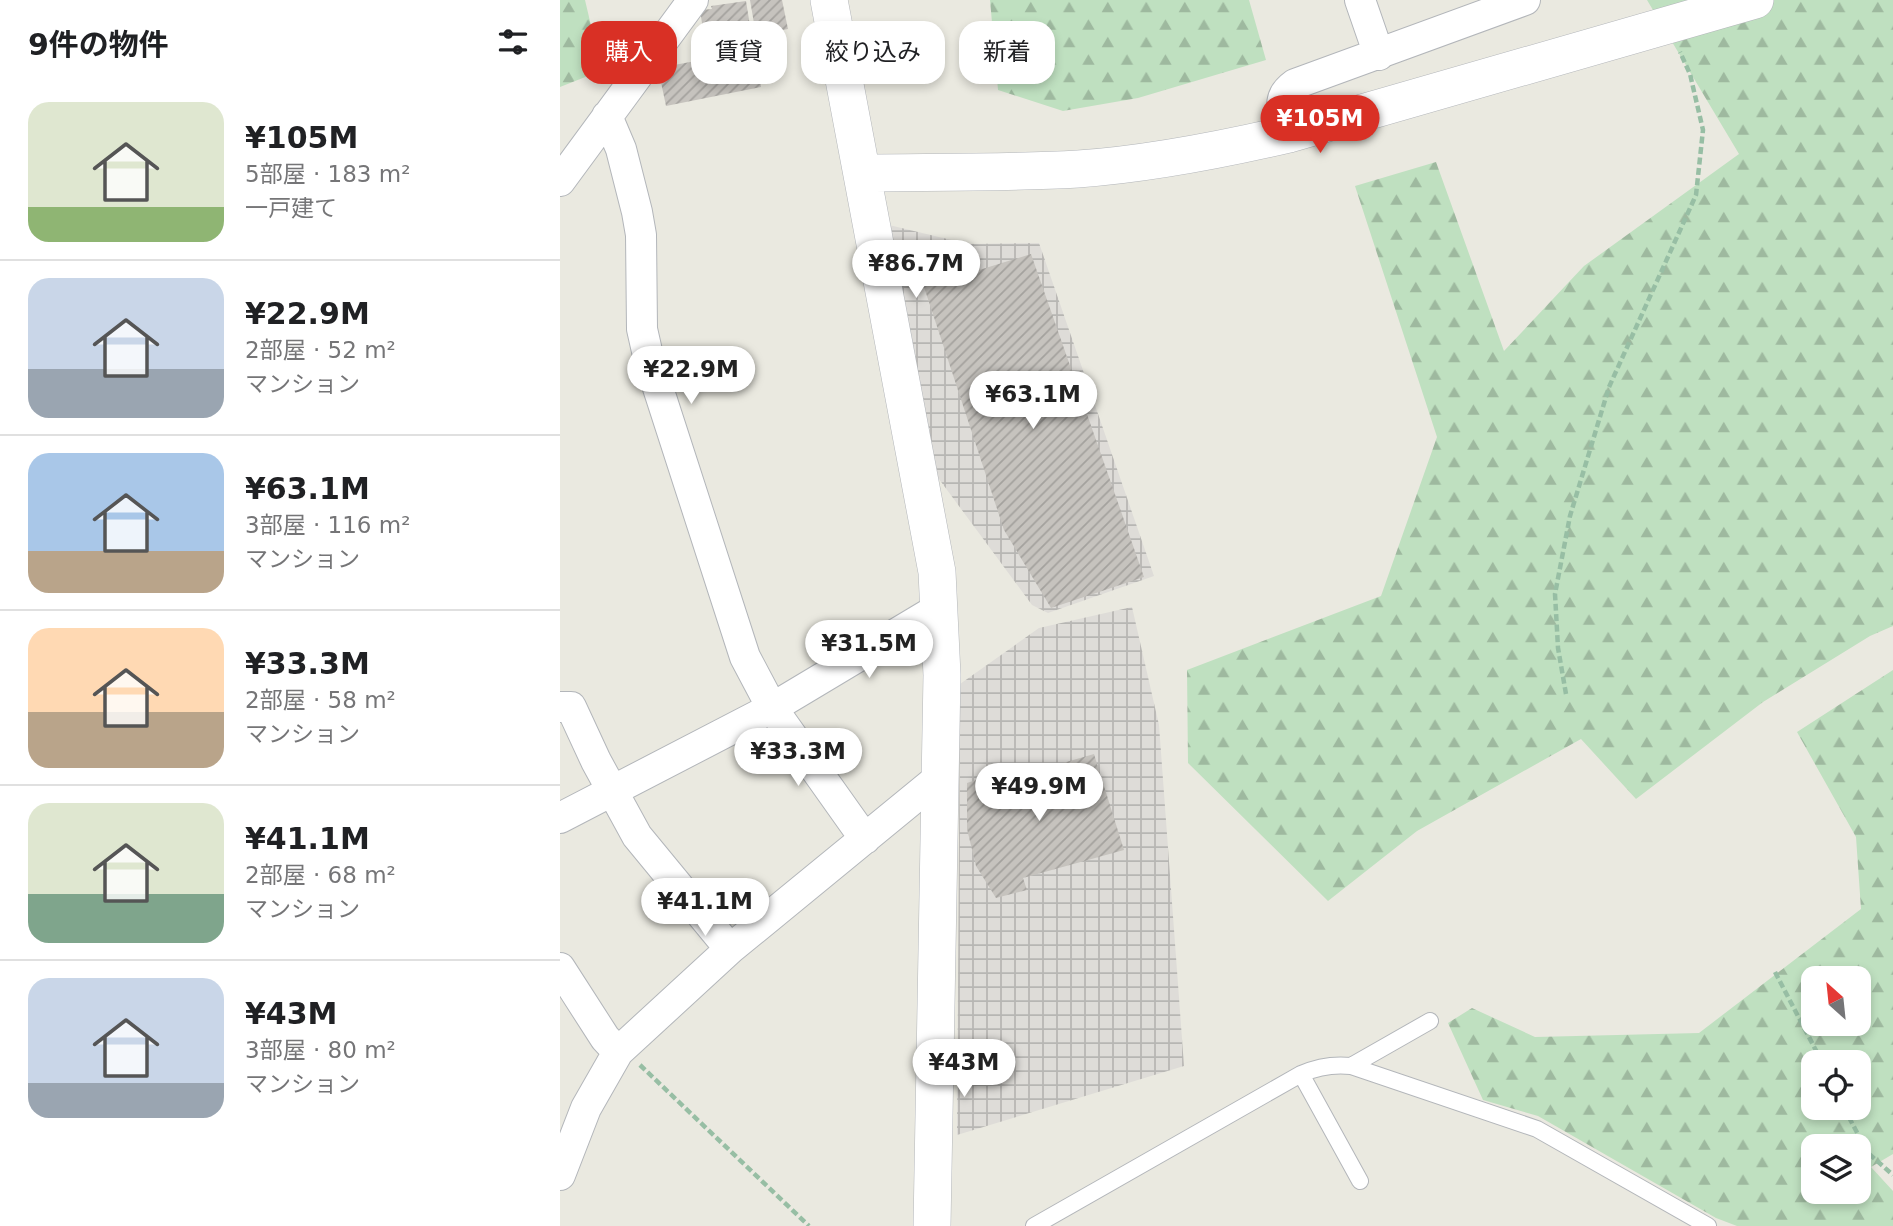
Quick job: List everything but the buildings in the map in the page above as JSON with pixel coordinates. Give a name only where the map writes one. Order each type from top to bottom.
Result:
[{"type":"street","points":[[560,181],[693,0]]},
{"type":"street","points":[[829,0],[937,572],[942,675],[932,1226]]},
{"type":"street","points":[[1360,0],[1379,55]]},
{"type":"street","points":[[1289,134],[1282,100],[1285,92],[1295,84],[1379,55],[1495,5],[1525,0]]},
{"type":"street","points":[[863,173],[1077,169],[1228,148],[1289,134],[1755,0]]},
{"type":"street","points":[[607,116],[621,149],[637,212],[641,236],[642,329],[649,360],[745,657],[772,708],[865,839]]},
{"type":"street","points":[[560,818],[772,708],[939,608]]},
{"type":"street","points":[[560,707],[571,707],[637,836],[730,949]]},
{"type":"street","points":[[560,1175],[586,1108],[618,1052],[730,949],[941,776]]},
{"type":"street","points":[[560,968],[605,1038],[618,1052]]},
{"type":"lane","points":[[1351,1066],[1430,1021]]},
{"type":"lane","points":[[1034,1226],[1301,1074],[1329,1066],[1351,1066],[1537,1129],[1708,1226]]},
{"type":"lane","points":[[1301,1074],[1360,1181]]},
{"type":"path","points":[[1566,694],[1558,648],[1555,594],[1570,516],[1609,387],[1696,195],[1703,130],[1690,74],[1669,25]]},
{"type":"path","points":[[1775,972],[1816,1050]]},
{"type":"path","points":[[618,1052],[635,1060],[809,1226]]},
{"type":"path","points":[[1850,1120],[1868,1153],[1893,1175]]},
{"type":"shaded area","points":[[889,225],[968,244],[1039,243],[1154,576],[1048,613],[1032,605],[936,475]]},
{"type":"shaded area","points":[[1132,607],[1159,725],[1184,1066],[957,1135],[960,684],[1039,628]]},
{"type":"green space","points":[[560,0],[585,0],[590,21],[581,21],[581,79],[560,87]]},
{"type":"green space","points":[[990,0],[1249,0],[1266,60],[1138,98],[1063,111],[998,90],[997,84],[1055,84],[1055,21],[992,21]]},
{"type":"green space","points":[[1647,0],[1893,0],[1893,626],[1870,636],[1763,702],[1636,799],[1581,739],[1417,831],[1328,901],[1188,763],[1187,670],[1381,596],[1437,437],[1355,186],[1436,162],[1504,351],[1584,266],[1739,154]]},
{"type":"green space","points":[[1893,670],[1893,1154],[1871,1167],[1893,1191],[1893,1226],[1737,1226],[1716,1218],[1538,1116],[1483,1100],[1448,1023],[1472,1008],[1535,1037],[1699,1033],[1861,909],[1856,837],[1797,732]]}]
